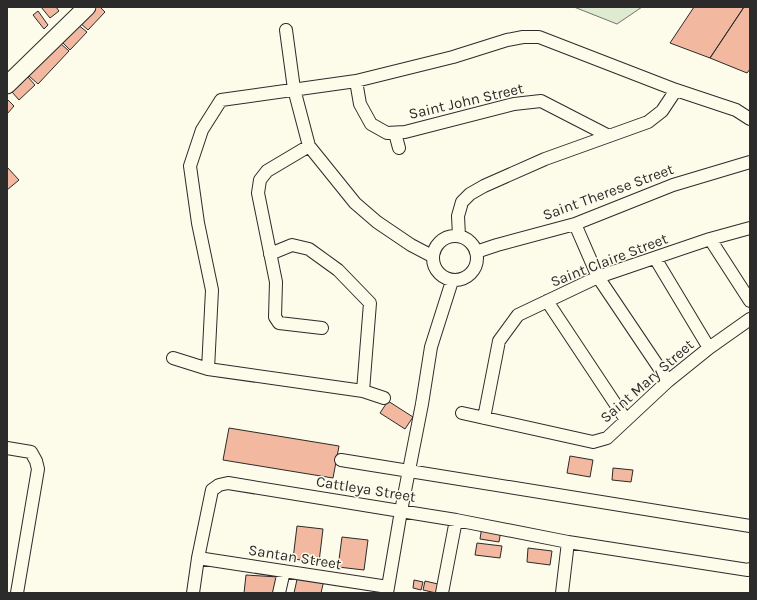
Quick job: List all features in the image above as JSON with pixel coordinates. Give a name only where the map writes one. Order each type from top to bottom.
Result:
[{"type":"street","points":[[7,86],[87,7]]},
{"type":"street","points":[[286,30],[294,89],[309,146],[355,203],[376,222],[411,245],[432,256]]},
{"type":"street","points":[[208,369],[212,290],[198,223],[190,166],[202,130],[222,100],[356,81],[453,57],[507,40],[523,37],[538,37],[676,90],[736,110],[750,119]]},
{"type":"street","name":"Saint John Street","points":[[356,81],[360,104],[371,124],[387,133],[405,132],[514,104],[541,101],[609,136]]},
{"type":"street","points":[[459,236],[458,216],[462,202],[470,194],[484,186],[545,159],[648,122],[662,111],[676,90]]},
{"type":"street","points":[[395,133],[399,148]]},
{"type":"street","points":[[309,146],[267,171],[260,180],[258,193],[276,282],[275,317],[279,322],[322,328]]},
{"type":"street","name":"Saint Therese Street","points":[[476,252],[575,224],[673,185],[750,162]]},
{"type":"street","points":[[575,224],[598,277],[668,381]]},
{"type":"street","name":"Saint Claire Street","points":[[484,418],[499,341],[518,315],[598,277],[710,239],[750,228]]},
{"type":"street","points":[[452,236],[465,238],[474,247],[476,252],[477,263],[472,273],[463,280],[452,281],[445,279],[439,275],[432,263],[434,249],[438,243],[444,238],[452,236]]},
{"type":"street","points":[[710,239],[750,301]]},
{"type":"street","points":[[270,254],[292,245],[309,249],[338,270],[370,303],[363,391]]},
{"type":"street","points":[[655,258],[709,348]]},
{"type":"street","points":[[388,590],[431,347],[452,281]]},
{"type":"street","points":[[547,301],[626,420]]},
{"type":"street","name":"Saint Mary Street","points":[[462,413],[593,442],[607,438],[668,381],[709,348],[750,319]]},
{"type":"street","points":[[173,358],[208,369],[363,391],[384,398]]},
{"type":"street","points":[[7,448],[31,452],[36,460],[38,469],[16,593]]},
{"type":"street","points":[[340,460],[750,526]]},
{"type":"street","name":"Cattleya Street","points":[[193,593],[198,558],[212,490],[219,485],[228,483],[456,520],[568,542],[748,570],[750,569]]},
{"type":"street","points":[[442,593],[456,520]]},
{"type":"street","points":[[562,593],[568,542]]},
{"type":"street","name":"Santan Street","points":[[198,558],[284,571],[388,590]]},
{"type":"street","points":[[279,593],[284,571]]},
{"type":"green space","points":[[574,7],[642,7],[617,24]]},
{"type":"building","points":[[41,7],[56,7],[59,11],[50,18]]},
{"type":"building","points":[[94,7],[100,7],[105,12],[88,30],[79,22]]},
{"type":"building","points":[[694,7],[744,7],[710,58],[670,43]]},
{"type":"building","points":[[744,7],[750,7],[750,69],[747,73],[710,58]]},
{"type":"building","points":[[38,11],[48,25],[44,29],[33,15]]},
{"type":"building","points":[[77,24],[87,32],[70,50],[61,41]]},
{"type":"building","points":[[60,43],[69,51],[38,84],[29,76]]},
{"type":"building","points":[[28,77],[35,85],[19,100],[12,92]]},
{"type":"building","points":[[7,99],[14,106],[7,114]]},
{"type":"building","points":[[7,167],[19,180],[7,190]]},
{"type":"building","points":[[388,401],[413,417],[405,429],[380,413]]},
{"type":"building","points":[[229,428],[339,446],[333,478],[223,460]]},
{"type":"building","points":[[570,456],[593,460],[590,477],[567,473]]},
{"type":"building","points":[[613,468],[633,470],[631,482],[612,480]]},
{"type":"building","points":[[297,526],[323,529],[319,562],[293,559]]},
{"type":"building","points":[[482,526],[501,530],[499,542],[480,539]]},
{"type":"building","points":[[342,537],[368,540],[364,570],[338,567]]},
{"type":"building","points":[[477,543],[502,546],[500,558],[475,555]]},
{"type":"building","points":[[528,548],[552,551],[550,565],[527,562]]},
{"type":"building","points":[[246,575],[278,577],[276,593],[244,593]]},
{"type":"building","points":[[298,575],[324,580],[321,593],[294,593]]},
{"type":"building","points":[[414,580],[423,582],[421,590],[413,588]]},
{"type":"building","points":[[425,581],[438,584],[436,593],[423,590]]}]
